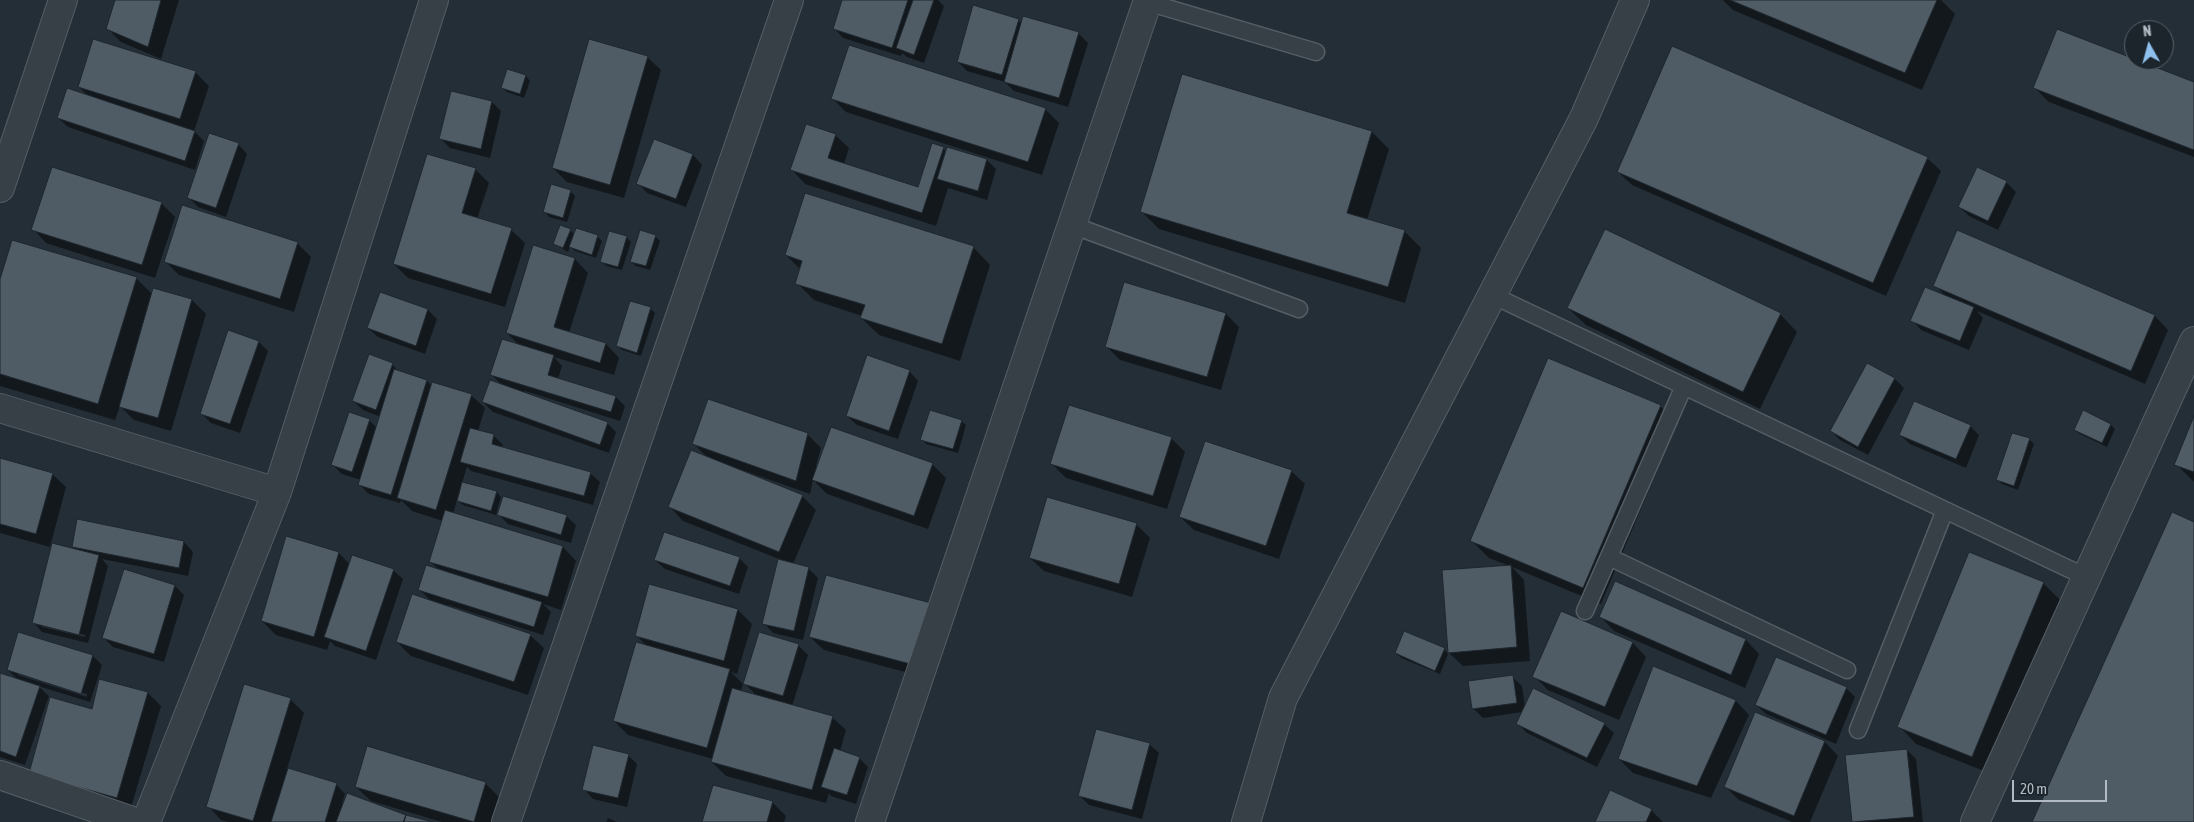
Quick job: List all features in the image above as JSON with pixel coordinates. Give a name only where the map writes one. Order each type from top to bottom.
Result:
[{"type":"street","points":[[0,188],[62,0]]},
{"type":"street","points":[[146,822],[277,492],[434,0]]},
{"type":"street","points":[[506,822],[789,0]]},
{"type":"street","points":[[1246,822],[1283,698],[1584,118],[1635,0]]},
{"type":"street","points":[[870,822],[1148,1]]},
{"type":"street","points":[[1975,822],[2194,341]]},
{"type":"street","points":[[0,408],[277,492]]},
{"type":"street","points":[[0,775],[135,822]]},
{"type":"lane","points":[[1148,1],[1316,52]]},
{"type":"lane","points":[[1072,225],[1299,309]]},
{"type":"lane","points":[[1492,295],[2086,577]]},
{"type":"lane","points":[[1585,611],[1684,386]]},
{"type":"lane","points":[[1858,730],[1945,510]]},
{"type":"lane","points":[[1609,557],[1847,670]]},
{"type":"building","points":[[115,0],[161,0],[148,47],[106,29]]},
{"type":"building","points":[[842,0],[908,0],[892,48],[833,29]]},
{"type":"building","points":[[913,0],[934,0],[914,55],[896,48]]},
{"type":"building","points":[[1730,0],[1937,0],[1905,73]]},
{"type":"building","points":[[973,5],[1019,19],[1002,75],[957,62]]},
{"type":"building","points":[[1023,16],[1079,32],[1059,98],[1004,82]]},
{"type":"building","points":[[2057,29],[2124,55],[2124,70],[2163,70],[2194,82],[2194,150],[2033,88]]},
{"type":"building","points":[[93,39],[196,71],[180,119],[78,87]]},
{"type":"building","points":[[589,39],[648,56],[610,185],[552,168]]},
{"type":"building","points":[[849,45],[1046,108],[1028,162],[831,99]]},
{"type":"building","points":[[1672,46],[1928,157],[1873,283],[1617,172]]},
{"type":"building","points":[[507,69],[526,75],[520,94],[501,88]]},
{"type":"building","points":[[1182,74],[1372,131],[1347,213],[1405,230],[1388,287],[1140,212]]},
{"type":"building","points":[[67,88],[195,131],[185,161],[57,118]]},
{"type":"building","points":[[451,91],[492,101],[481,149],[439,139]]},
{"type":"building","points":[[806,124],[836,134],[828,158],[918,187],[932,143],[944,147],[922,213],[790,170]]},
{"type":"building","points":[[209,133],[239,143],[216,208],[187,198]]},
{"type":"building","points":[[654,139],[693,154],[676,199],[636,184]]},
{"type":"building","points":[[947,147],[987,159],[978,191],[937,179]]},
{"type":"building","points":[[427,154],[476,168],[462,213],[512,228],[491,294],[393,264]]},
{"type":"building","points":[[52,167],[162,202],[142,265],[31,230]]},
{"type":"building","points":[[1977,167],[2007,181],[1988,221],[1958,207]]},
{"type":"building","points":[[551,184],[571,190],[563,218],[543,212]]},
{"type":"building","points":[[805,193],[974,246],[942,344],[860,318],[865,305],[795,284],[802,261],[785,255]]},
{"type":"building","points":[[182,205],[298,242],[280,299],[164,262]]},
{"type":"building","points":[[560,225],[571,229],[563,248],[553,244]]},
{"type":"building","points":[[576,228],[598,235],[592,255],[569,247]]},
{"type":"building","points":[[1605,229],[1781,313],[1743,392],[1567,308]]},
{"type":"building","points":[[640,230],[656,235],[646,266],[630,262]]},
{"type":"building","points":[[1957,230],[2155,315],[2131,371],[1933,286]]},
{"type":"building","points":[[609,231],[627,236],[618,267],[600,262]]},
{"type":"building","points":[[12,240],[137,277],[98,404],[0,374],[0,279]]},
{"type":"building","points":[[533,245],[575,258],[554,327],[606,343],[600,363],[506,333]]},
{"type":"building","points":[[1124,282],[1226,313],[1207,377],[1105,347]]},
{"type":"building","points":[[1925,287],[1974,307],[1960,341],[1910,321]]},
{"type":"building","points":[[153,288],[192,299],[158,418],[119,407]]},
{"type":"building","points":[[380,292],[428,309],[416,346],[367,328]]},
{"type":"building","points":[[630,301],[651,307],[637,353],[616,346]]},
{"type":"building","points":[[228,330],[259,341],[230,424],[200,414]]},
{"type":"building","points":[[502,339],[554,355],[548,375],[616,396],[611,412],[490,375]]},
{"type":"building","points":[[369,354],[393,363],[376,410],[352,401]]},
{"type":"building","points":[[867,355],[910,370],[889,431],[846,416]]},
{"type":"building","points":[[1548,358],[1661,405],[1583,588],[1470,541]]},
{"type":"building","points":[[1867,363],[1895,378],[1858,447],[1830,431]]},
{"type":"building","points":[[394,369],[427,380],[391,495],[358,485]]},
{"type":"building","points":[[490,380],[608,422],[600,445],[482,402]]},
{"type":"building","points":[[432,382],[472,394],[436,510],[397,498]]},
{"type":"building","points":[[708,399],[808,433],[796,481],[692,444]]},
{"type":"building","points":[[1914,401],[1971,425],[1956,459],[1899,435]]},
{"type":"building","points":[[1069,405],[1172,437],[1153,496],[1050,464]]},
{"type":"building","points":[[930,410],[962,420],[953,449],[920,440]]},
{"type":"building","points":[[2083,410],[2111,424],[2102,443],[2074,430]]},
{"type":"building","points":[[349,412],[370,419],[352,472],[331,465]]},
{"type":"building","points":[[2194,416],[2194,472],[2174,465]]},
{"type":"building","points":[[831,427],[933,463],[914,516],[812,480]]},
{"type":"building","points":[[470,428],[494,434],[492,444],[591,472],[584,496],[460,462]]},
{"type":"building","points":[[2012,433],[2030,438],[2014,486],[1996,480]]},
{"type":"building","points":[[1205,441],[1292,470],[1266,546],[1179,517]]},
{"type":"building","points":[[691,450],[803,495],[779,552],[668,507]]},
{"type":"building","points":[[0,458],[53,473],[36,534],[0,524]]},
{"type":"building","points":[[462,482],[497,491],[491,511],[457,501]]},
{"type":"building","points":[[503,496],[567,515],[561,535],[497,515]]},
{"type":"building","points":[[1047,497],[1137,523],[1119,584],[1029,558]]},
{"type":"building","points":[[445,510],[563,546],[548,597],[429,562]]},
{"type":"building","points":[[2172,512],[2194,522],[2194,822],[2032,822]]},
{"type":"building","points":[[77,519],[184,541],[179,568],[72,547]]},
{"type":"building","points":[[664,532],[740,557],[730,586],[654,560]]},
{"type":"building","points":[[286,536],[339,552],[314,637],[261,621]]},
{"type":"building","points":[[52,543],[99,555],[79,635],[32,623]]},
{"type":"building","points":[[1969,552],[2044,582],[1972,757],[1897,727]]},
{"type":"building","points":[[352,555],[394,569],[366,651],[324,637]]},
{"type":"building","points":[[778,559],[809,567],[794,631],[762,624]]},
{"type":"building","points":[[426,565],[542,602],[534,627],[418,590]]},
{"type":"building","points":[[1511,565],[1517,647],[1448,653],[1442,570]]},
{"type":"building","points":[[124,569],[175,585],[154,654],[102,638]]},
{"type":"building","points":[[826,575],[931,603],[914,665],[809,637]]},
{"type":"building","points":[[1615,581],[1746,639],[1731,675],[1599,617]]},
{"type":"building","points":[[649,584],[738,609],[724,661],[635,636]]},
{"type":"building","points":[[412,594],[531,634],[514,682],[396,642]]},
{"type":"building","points":[[1561,611],[1633,642],[1605,707],[1532,677]]},
{"type":"building","points":[[1404,631],[1445,648],[1435,671],[1395,653]]},
{"type":"building","points":[[18,632],[93,655],[81,694],[7,670]]},
{"type":"building","points":[[759,632],[799,644],[783,696],[743,684]]},
{"type":"building","points":[[636,642],[730,669],[707,748],[613,721]]},
{"type":"building","points":[[1776,657],[1847,687],[1826,735],[1755,705]]},
{"type":"building","points":[[1653,666],[1736,700],[1697,786],[1618,759]]},
{"type":"building","points":[[0,673],[40,686],[16,757],[0,751]]},
{"type":"building","points":[[1513,675],[1517,703],[1472,709],[1468,681]]},
{"type":"building","points":[[99,679],[148,692],[117,798],[29,773],[50,697],[92,709]]},
{"type":"building","points":[[244,684],[291,698],[253,821],[206,807]]},
{"type":"building","points":[[732,688],[833,716],[812,790],[711,762]]},
{"type":"building","points":[[1533,688],[1605,723],[1587,758],[1516,724]]},
{"type":"building","points":[[1755,712],[1825,741],[1794,816],[1724,787]]},
{"type":"building","points":[[1096,729],[1150,743],[1132,810],[1078,796]]},
{"type":"building","points":[[593,745],[629,754],[618,798],[582,790]]},
{"type":"building","points":[[367,746],[486,782],[474,822],[355,787]]},
{"type":"building","points":[[834,748],[860,757],[847,795],[821,787]]},
{"type":"building","points":[[1907,749],[1914,817],[1852,822],[1845,755]]},
{"type":"building","points":[[288,768],[337,783],[325,822],[271,822]]},
{"type":"building","points":[[713,785],[773,801],[767,822],[702,822]]},
{"type":"building","points":[[1610,790],[1652,809],[1646,822],[1595,822]]},
{"type":"building","points":[[347,793],[406,815],[403,822],[336,822]]},
{"type":"building","points":[[406,815],[433,822],[404,822]]}]
